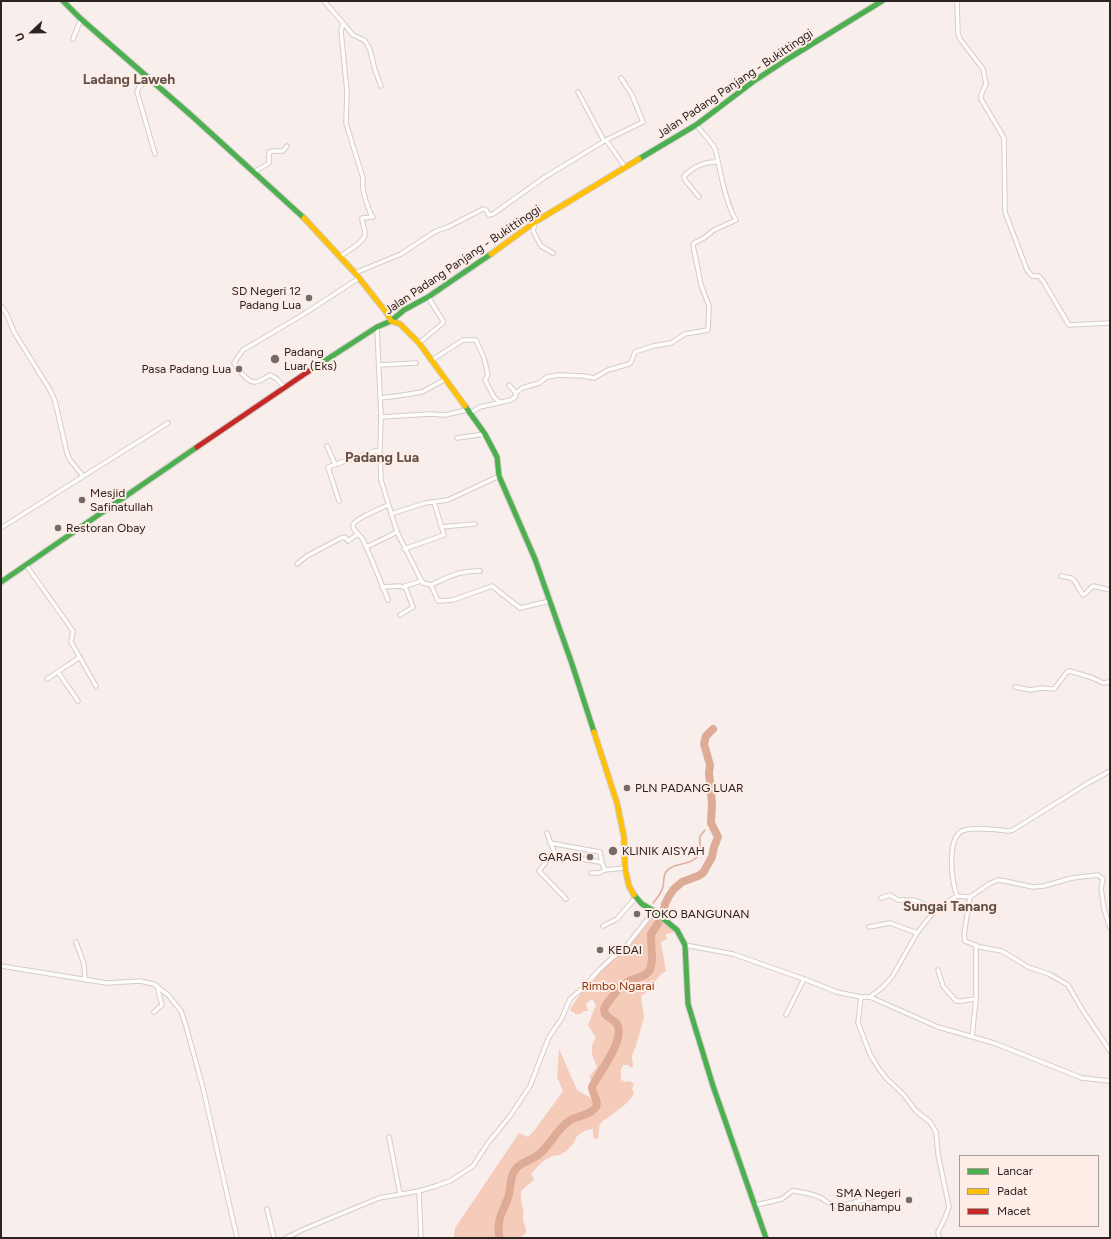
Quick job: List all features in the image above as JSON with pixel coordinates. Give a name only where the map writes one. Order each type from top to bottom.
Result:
[{"type":"main road","points":[[63,1],[81,19],[312,225],[355,272],[386,312],[391,322],[400,324],[419,343],[485,434],[497,457],[499,476],[535,559],[618,803],[624,837],[625,868],[629,886],[642,904],[655,911],[677,930],[685,945],[688,1004],[713,1086],[756,1205],[766,1238]]},
{"type":"main road","name":"Jalan Padang Panjang - Bukittinggi","points":[[1,582],[284,387],[377,327],[391,322],[404,310],[428,297],[482,261],[535,222],[696,125],[786,60],[882,1]]},
{"type":"street","points":[[324,1],[353,34],[364,40],[367,44],[381,86]]},
{"type":"street","points":[[957,1],[958,34],[963,44],[983,68],[986,84],[981,96],[1004,138],[1005,212],[1029,274],[1032,276],[1038,276],[1042,281],[1069,325],[1110,323]]},
{"type":"street","points":[[73,39],[81,19]]},
{"type":"street","points":[[341,256],[352,247],[360,244],[364,239],[365,235],[362,218],[373,217],[364,194],[362,186],[363,178],[346,123],[347,92],[341,31],[343,23]]},
{"type":"street","points":[[355,272],[402,254],[436,231],[448,227],[483,209],[486,210],[489,215],[493,214],[545,177],[605,140],[643,122],[632,94],[621,78]]},
{"type":"street","points":[[150,79],[139,87],[138,92],[155,154]]},
{"type":"street","points":[[578,92],[605,140],[625,167]]},
{"type":"street","points":[[381,417],[430,414],[445,416],[511,400],[515,397],[516,393],[525,386],[539,383],[550,376],[584,376],[594,378],[608,370],[629,364],[635,352],[654,346],[671,343],[685,334],[708,330],[709,304],[702,285],[693,244],[714,230],[736,220],[723,182],[716,150],[696,125]]},
{"type":"street","points":[[254,172],[269,163],[269,152],[283,151],[287,146]]},
{"type":"street","points":[[699,196],[685,180],[684,176],[699,165],[710,162],[718,162]]},
{"type":"street","points":[[535,222],[532,231],[541,246],[553,253]]},
{"type":"street","points":[[284,387],[277,379],[270,375],[255,382],[251,381],[239,371],[234,363],[235,360],[243,350],[304,314],[359,278]]},
{"type":"street","points":[[419,343],[444,323],[428,297]]},
{"type":"street","points":[[1,306],[6,313],[14,332],[50,390],[55,401],[67,453],[70,460],[84,476]]},
{"type":"street","points":[[377,327],[381,417],[381,480],[391,514],[404,549],[421,581],[426,585],[431,585],[459,573],[472,570],[480,571]]},
{"type":"street","points":[[432,360],[463,340],[476,340],[484,358],[488,375],[485,380],[494,397],[499,402]]},
{"type":"street","points":[[379,365],[416,363]]},
{"type":"street","points":[[380,398],[422,392],[446,379]]},
{"type":"street","points":[[509,384],[516,393]]},
{"type":"street","points":[[1,528],[168,423]]},
{"type":"street","points":[[458,438],[485,434]]},
{"type":"street","points":[[327,446],[335,464]]},
{"type":"street","points":[[339,501],[328,466],[374,451],[380,451]]},
{"type":"street","points":[[391,514],[418,505],[448,500],[499,476]]},
{"type":"street","points":[[404,549],[444,535],[434,502]]},
{"type":"street","points":[[388,504],[354,523],[353,526],[357,535],[361,536],[388,600]]},
{"type":"street","points":[[441,526],[475,524]]},
{"type":"street","points":[[366,547],[397,532]]},
{"type":"street","points":[[296,564],[307,556],[341,538],[345,537],[347,540],[352,539],[357,535]]},
{"type":"street","points":[[26,565],[73,631],[71,642],[96,686]]},
{"type":"street","points":[[1061,576],[1074,580],[1083,595],[1093,586],[1110,590]]},
{"type":"street","points":[[405,588],[406,585],[421,581]]},
{"type":"street","points":[[431,585],[438,601],[454,600],[492,586],[520,608],[550,601]]},
{"type":"street","points":[[382,587],[400,586],[405,588],[413,607],[400,615]]},
{"type":"street","points":[[46,679],[80,657]]},
{"type":"street","points":[[1015,687],[1031,690],[1041,688],[1054,689],[1067,672],[1070,671],[1093,678],[1103,683],[1110,682]]},
{"type":"street","points":[[58,672],[78,701]]},
{"type":"street","points":[[957,896],[953,875],[952,844],[955,838],[962,831],[975,829],[1013,830],[1110,771]]},
{"type":"street","points":[[547,833],[555,854]]},
{"type":"street","points":[[550,843],[600,852],[605,870]]},
{"type":"street","points":[[566,899],[539,871],[551,856],[555,854],[602,863]]},
{"type":"street","points":[[591,873],[625,868]]},
{"type":"street","points":[[685,945],[733,954],[837,992],[861,997],[870,996],[883,987],[892,977],[917,933],[936,909],[957,896],[970,897],[989,884],[998,880],[1005,880],[1033,887],[1044,886],[1072,878],[1098,876],[1103,879],[1101,893],[1110,928]]},
{"type":"street","points":[[881,898],[890,896],[898,900],[914,900],[936,909]]},
{"type":"street","points":[[603,926],[617,918],[636,897]]},
{"type":"street","points":[[970,897],[964,939],[965,941],[1002,951],[1028,967],[1049,974],[1068,985],[1083,1011],[1110,1051]]},
{"type":"street","points":[[286,1238],[379,1198],[419,1191],[450,1181],[473,1166],[530,1086],[549,1037],[562,1018],[570,999],[584,988],[599,970],[613,957],[624,949],[655,911]]},
{"type":"street","points":[[869,927],[890,923],[917,933]]},
{"type":"street","points":[[76,942],[84,964],[85,980]]},
{"type":"street","points":[[972,1037],[976,999],[976,945]]},
{"type":"street","points":[[1,966],[106,984],[140,981],[154,984],[168,995],[181,1011],[204,1088],[237,1238]]},
{"type":"street","points":[[938,970],[943,986],[956,1000],[961,1001],[976,999]]},
{"type":"street","points":[[786,1015],[804,979]]},
{"type":"street","points":[[154,1012],[162,1005],[157,986]]},
{"type":"street","points":[[870,996],[938,1027],[994,1043],[1082,1078],[1110,1081]]},
{"type":"street","points":[[861,997],[858,1023],[870,1054],[879,1069],[904,1095],[916,1111],[930,1122],[936,1132],[938,1154],[949,1207],[938,1232],[939,1238]]},
{"type":"street","points":[[389,1137],[400,1194]]},
{"type":"street","points":[[756,1205],[782,1199],[792,1191],[796,1190],[820,1198],[828,1204],[834,1206],[841,1206],[891,1192]]},
{"type":"street","points":[[419,1191],[421,1238]]},
{"type":"street","points":[[266,1210],[274,1238]]},
{"type":"green space","name":"Rimbo Ngarai","points":[[647,904],[670,921],[680,931],[666,934],[667,939],[661,942],[666,971],[660,975],[649,990],[641,996],[644,1017],[632,1056],[633,1066],[631,1068],[628,1065],[623,1065],[621,1070],[621,1080],[626,1082],[629,1081],[634,1084],[632,1089],[634,1093],[632,1097],[622,1108],[601,1122],[599,1126],[598,1139],[593,1137],[593,1129],[586,1130],[577,1136],[566,1151],[560,1155],[552,1156],[547,1159],[531,1174],[534,1180],[521,1192],[523,1220],[526,1233],[521,1238],[454,1238],[455,1228],[519,1133],[528,1137],[563,1091],[557,1077],[559,1049],[577,1090],[594,1100],[590,1076],[597,1067],[592,1049],[592,1045],[596,1038],[588,1025],[596,1005],[592,999],[586,1004],[588,1011],[583,1011],[582,1014],[580,1013],[578,1015],[570,1010],[601,964],[635,935],[650,914]]},
{"type":"waterway","points":[[499,1238],[500,1219],[510,1191],[511,1179],[517,1167],[535,1157],[542,1151],[560,1129],[569,1121],[591,1112],[596,1107],[597,1102],[592,1087],[615,1048],[619,1031],[617,1024],[605,1014],[604,1009],[618,989],[629,981],[645,975],[650,970],[652,960],[651,934],[663,916],[665,904],[669,896],[682,882],[703,873],[712,857],[718,837],[711,823],[712,804],[709,773],[710,765],[704,744],[706,736],[713,729]]},
{"type":"waterway","points":[[653,903],[662,890],[664,875],[666,872],[674,866],[689,862],[697,857],[700,852],[700,836],[705,830]]},
{"type":"traffic: fast","points":[[63,1],[81,19],[192,116],[304,218]]},
{"type":"traffic: fast","points":[[639,159],[696,125],[754,81],[786,60],[882,1]]},
{"type":"traffic: fast","points":[[309,371],[377,327],[391,321],[404,310],[428,297],[491,254]]},
{"type":"traffic: fast","points":[[465,406],[485,434],[497,457],[499,476],[535,559],[594,732]]},
{"type":"traffic: fast","points":[[1,582],[197,447]]},
{"type":"traffic: fast","points":[[634,895],[642,904],[654,911],[677,930],[685,945],[688,1004],[713,1086],[766,1238]]},
{"type":"traffic: slow","points":[[491,254],[535,222],[639,159]]},
{"type":"traffic: slow","points":[[304,218],[355,273],[386,312],[391,321],[400,324],[419,343],[465,406]]},
{"type":"traffic: slow","points":[[594,732],[617,803],[624,837],[625,868],[629,886],[634,895]]},
{"type":"traffic: jam","points":[[197,447],[309,371]]},
{"type":"place","name":"SD Negeri 12 Padang Lua","points":[[309,298]]},
{"type":"place","name":"Padang Luar (Eks)","points":[[275,359]]},
{"type":"place","name":"Pasa Padang Lua","points":[[239,369]]},
{"type":"place","name":"Mesjid Safinatullah","points":[[82,500]]},
{"type":"place","name":"Restoran Obay","points":[[58,528]]},
{"type":"place","name":"PLN PADANG LUAR","points":[[627,788]]},
{"type":"place","name":"KLINIK AISYAH","points":[[613,851]]},
{"type":"place","name":"GARASI","points":[[590,857]]},
{"type":"place","name":"TOKO BANGUNAN","points":[[637,914]]},
{"type":"place","name":"KEDAI","points":[[600,950]]},
{"type":"place","name":"SMA Negeri 1 Banuhampu","points":[[909,1200]]},
{"type":"district","name":"Ladang Laweh","points":[[129,80]]},
{"type":"district","name":"Padang Lua","points":[[382,458]]},
{"type":"district","name":"Sungai Tanang","points":[[950,907]]}]
